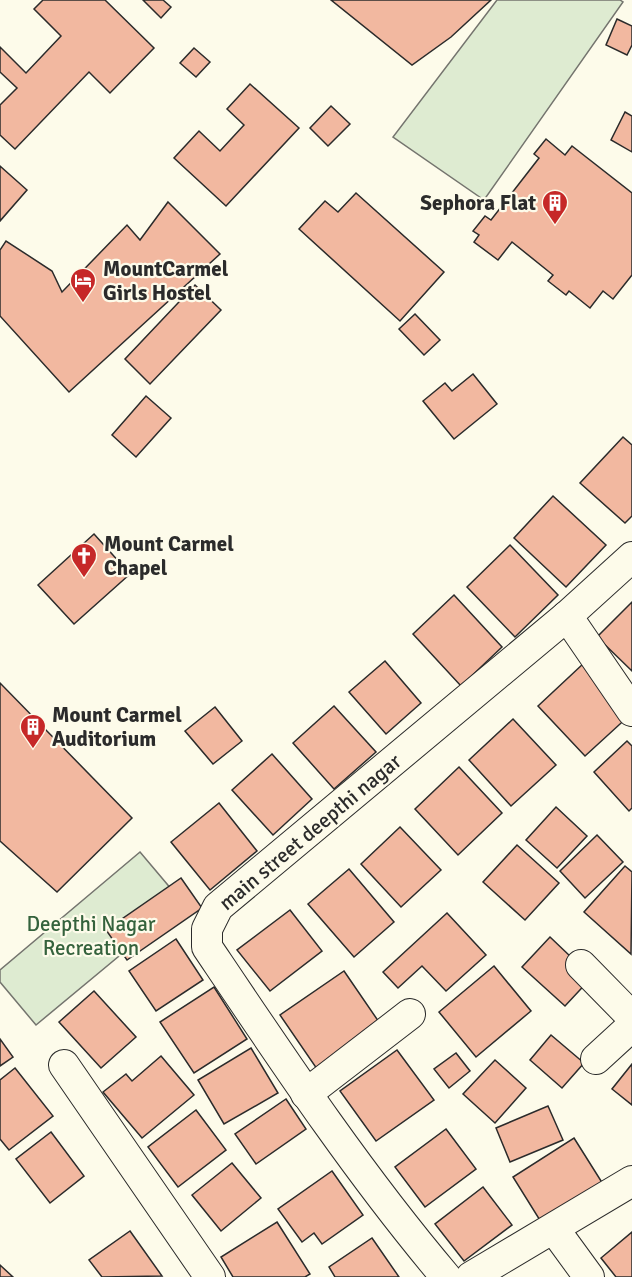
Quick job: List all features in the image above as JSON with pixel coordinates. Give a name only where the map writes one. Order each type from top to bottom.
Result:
[{"type":"street","name":"main street deepthi nagar","points":[[446,1277],[398,1220],[306,1094],[207,947],[207,929],[218,907],[567,616],[632,557]]},
{"type":"street","points":[[567,616],[632,711]]},
{"type":"street","points":[[581,965],[632,1017]]},
{"type":"street","points":[[306,1094],[410,1014]]},
{"type":"street","points":[[596,1059],[632,1026]]},
{"type":"street","points":[[64,1065],[210,1277]]},
{"type":"street","points":[[471,1277],[632,1181]]},
{"type":"street","points":[[554,1229],[590,1277]]},
{"type":"green space","points":[[497,0],[620,0],[623,2],[484,200],[393,137]]},
{"type":"green space","name":"Deepthi Nagar Recreation","points":[[140,852],[183,903],[36,1025],[0,982],[0,970]]},
{"type":"building","points":[[43,0],[105,0],[154,48],[110,93],[89,72],[15,149],[0,135],[0,105],[17,88],[0,72],[0,47],[26,73],[61,36],[34,9]]},
{"type":"building","points":[[143,0],[163,0],[171,7],[161,18]]},
{"type":"building","points":[[331,0],[491,0],[451,37],[412,65]]},
{"type":"building","points":[[617,19],[632,26],[632,45],[627,55],[606,45]]},
{"type":"building","points":[[194,48],[210,62],[196,77],[180,63]]},
{"type":"building","points":[[250,84],[299,128],[226,206],[174,158],[199,131],[220,151],[244,125],[227,109]]},
{"type":"building","points":[[331,106],[350,124],[328,146],[310,128]]},
{"type":"building","points":[[625,112],[632,116],[632,152],[611,140]]},
{"type":"building","name":"Sephora Flat","points":[[546,139],[565,155],[572,146],[632,193],[632,275],[613,299],[603,291],[590,308],[569,291],[566,295],[548,281],[553,275],[512,242],[498,260],[474,242],[479,235],[473,231],[485,216],[491,220],[539,158],[534,154]]},
{"type":"building","points":[[0,166],[27,190],[0,221]]},
{"type":"building","points":[[356,193],[444,272],[400,321],[299,229],[325,201],[338,212]]},
{"type":"building","name":"MountCarmel Girls Hostel","points":[[168,202],[220,254],[69,392],[0,316],[0,250],[6,241],[52,271],[62,292],[127,225],[140,240]]},
{"type":"building","points":[[195,285],[221,310],[150,384],[125,359]]},
{"type":"building","points":[[415,314],[440,340],[424,355],[399,329]]},
{"type":"building","points":[[473,374],[497,404],[454,439],[423,401],[445,383],[452,391]]},
{"type":"building","points":[[146,396],[171,418],[136,457],[112,435]]},
{"type":"building","points":[[623,437],[632,445],[632,516],[625,523],[580,483]]},
{"type":"building","points":[[553,496],[606,545],[566,587],[514,538]]},
{"type":"building","name":"Mount Carmel Chapel","points":[[94,534],[130,574],[74,624],[38,585]]},
{"type":"building","points":[[510,545],[558,595],[515,637],[467,587]]},
{"type":"building","points":[[454,595],[502,647],[461,686],[413,634]]},
{"type":"building","points":[[632,602],[632,671],[597,637]]},
{"type":"building","points":[[385,661],[421,703],[386,734],[349,692]]},
{"type":"building","points":[[584,663],[631,714],[585,756],[538,706]]},
{"type":"building","name":"Mount Carmel Auditorium","points":[[0,683],[132,818],[57,892],[0,841]]},
{"type":"building","points":[[334,706],[376,752],[334,789],[293,743]]},
{"type":"building","points":[[215,707],[242,741],[213,764],[185,731]]},
{"type":"building","points":[[513,719],[556,765],[511,806],[469,760]]},
{"type":"building","points":[[627,741],[632,746],[632,808],[629,811],[594,772]]},
{"type":"building","points":[[272,754],[312,799],[273,835],[232,790]]},
{"type":"building","points":[[459,767],[502,813],[458,855],[415,809]]},
{"type":"building","points":[[219,803],[257,851],[210,890],[171,842]]},
{"type":"building","points":[[556,807],[587,836],[557,868],[526,840]]},
{"type":"building","points":[[400,827],[441,870],[401,907],[361,864]]},
{"type":"building","points":[[597,835],[623,862],[585,898],[560,871]]},
{"type":"building","points":[[517,845],[559,883],[525,920],[483,882]]},
{"type":"building","points":[[625,866],[632,872],[631,954],[584,912]]},
{"type":"building","points":[[349,869],[394,922],[354,957],[308,904]]},
{"type":"building","points":[[181,878],[202,908],[127,960],[106,930]]},
{"type":"building","points":[[290,910],[322,951],[270,991],[237,950]]},
{"type":"building","points":[[447,913],[486,955],[446,991],[422,966],[398,988],[383,972]]},
{"type":"building","points":[[550,937],[592,977],[565,1006],[522,967]]},
{"type":"building","points":[[176,939],[203,980],[156,1011],[129,971]]},
{"type":"building","points":[[494,966],[531,1011],[476,1057],[439,1012]]},
{"type":"building","points":[[344,971],[381,1025],[317,1069],[280,1015]]},
{"type":"building","points":[[214,987],[247,1039],[194,1073],[160,1022]]},
{"type":"building","points":[[94,991],[136,1037],[101,1068],[59,1022]]},
{"type":"building","points":[[551,1035],[584,1063],[562,1088],[530,1060]]},
{"type":"building","points":[[0,1039],[13,1057],[0,1066]]},
{"type":"building","points":[[251,1048],[278,1093],[224,1124],[198,1080]]},
{"type":"building","points":[[397,1050],[434,1100],[376,1141],[340,1091]]},
{"type":"building","points":[[456,1053],[470,1071],[449,1088],[434,1069]]},
{"type":"building","points":[[161,1056],[194,1095],[142,1138],[103,1092],[126,1074],[132,1081]]},
{"type":"building","points":[[495,1060],[526,1088],[495,1123],[463,1094]]},
{"type":"building","points":[[632,1064],[632,1105],[612,1089]]},
{"type":"building","points":[[15,1068],[53,1116],[9,1150],[0,1139],[0,1080]]},
{"type":"building","points":[[286,1099],[306,1129],[256,1164],[235,1134]]},
{"type":"building","points":[[548,1106],[563,1140],[510,1162],[496,1128]]},
{"type":"building","points":[[196,1110],[226,1150],[178,1187],[148,1147]]},
{"type":"building","points":[[446,1129],[476,1169],[425,1207],[395,1167]]},
{"type":"building","points":[[51,1132],[84,1176],[50,1203],[16,1159]]},
{"type":"building","points":[[574,1138],[608,1192],[546,1230],[513,1177]]},
{"type":"building","points":[[232,1163],[261,1198],[221,1231],[192,1195]]},
{"type":"building","points":[[332,1171],[363,1215],[322,1244],[314,1233],[302,1242],[278,1209]]},
{"type":"building","points":[[483,1187],[512,1225],[464,1261],[435,1224]]},
{"type":"building","points":[[277,1222],[310,1274],[305,1277],[233,1277],[221,1257]]},
{"type":"building","points":[[130,1231],[162,1276],[102,1277],[89,1260]]},
{"type":"building","points":[[632,1232],[632,1277],[616,1277],[601,1258]]},
{"type":"building","points":[[372,1238],[399,1277],[335,1277],[329,1267]]},
{"type":"building","points":[[0,1265],[13,1277],[0,1277]]},
{"type":"place","name":"Sephora Flat","points":[[555,226]]},
{"type":"place","name":"MountCarmel Girls Hostel","points":[[83,304]]},
{"type":"place","name":"Mount Carmel Chapel","points":[[84,579]]},
{"type":"place","name":"Mount Carmel Auditorium","points":[[33,750]]}]
